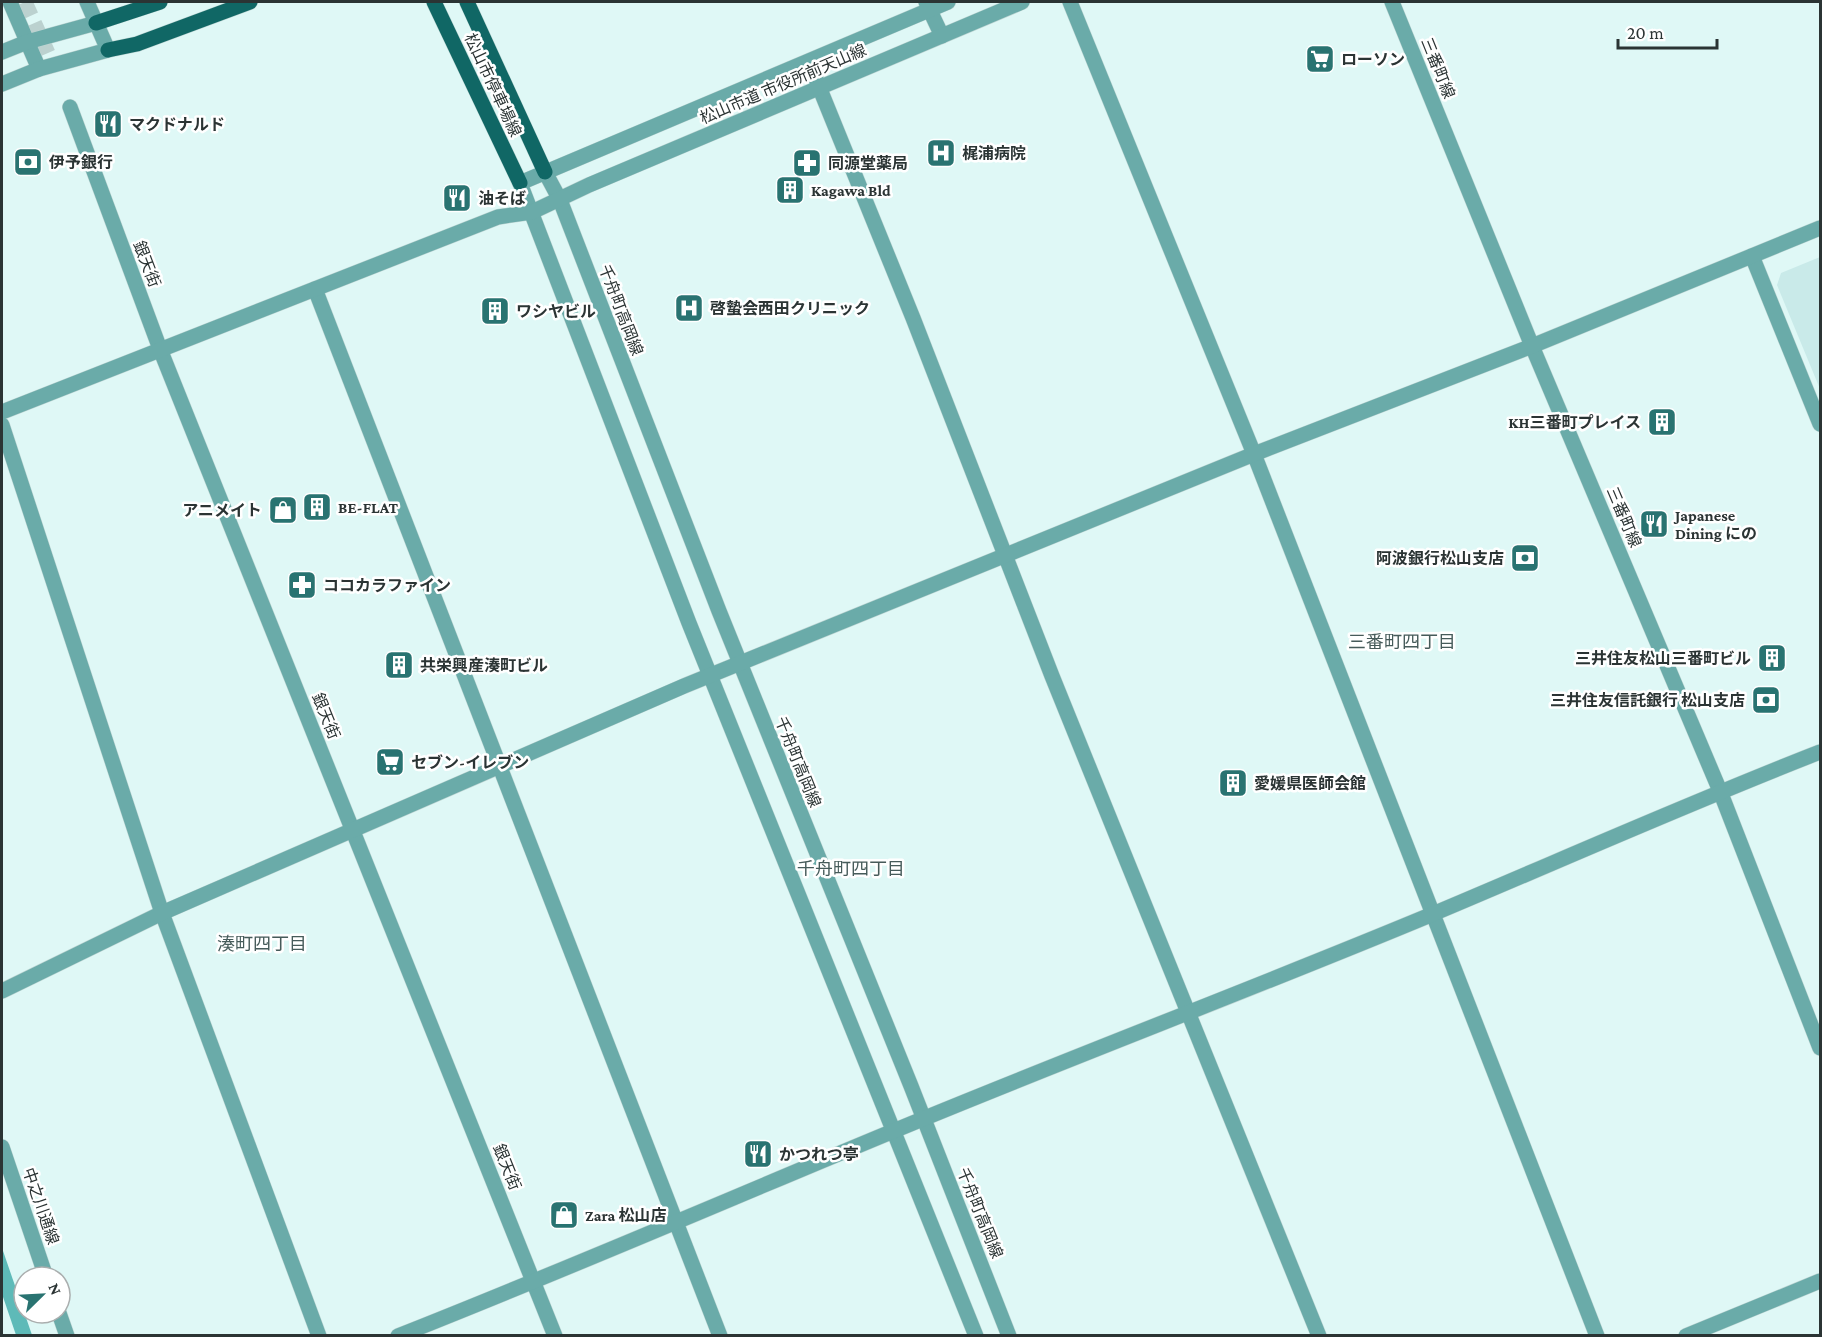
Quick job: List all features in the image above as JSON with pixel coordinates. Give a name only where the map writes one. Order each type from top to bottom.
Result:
[{"type":"main road","points":[[96,23],[160,2]]},
{"type":"main road","points":[[108,50],[137,44],[250,2]]},
{"type":"main road","name":"松山市停車場線","points":[[434,2],[520,183]]},
{"type":"main road","name":"松山市停車場線","points":[[467,2],[545,172]]},
{"type":"street","points":[[10,2],[39,69]]},
{"type":"street","points":[[2,84],[39,69],[108,50],[87,2]]},
{"type":"street","name":"松山市道 市役所前天山線","points":[[545,172],[809,62],[928,5],[948,2]]},
{"type":"street","name":"松山市道 市役所前天山線","points":[[560,200],[589,185],[1022,2]]},
{"type":"street","points":[[1070,2],[1254,454],[1597,1335]]},
{"type":"street","name":"三番町線","points":[[1392,2],[1532,346],[1720,791],[1821,1048]]},
{"type":"street","points":[[928,5],[942,36]]},
{"type":"street","points":[[2,52],[27,42],[96,23]]},
{"type":"street","points":[[809,62],[1052,676],[1318,1335]]},
{"type":"street","name":"銀天街","points":[[70,107],[160,349],[555,1335]]},
{"type":"street","points":[[545,172],[520,183],[710,676],[976,1335]]},
{"type":"street","name":"千舟町高岡線","points":[[545,172],[560,200],[739,663],[1009,1335]]},
{"type":"street","points":[[2,412],[498,217],[532,212],[560,200]]},
{"type":"street","points":[[2,991],[162,913],[739,663],[1254,454],[1532,346],[1821,228]]},
{"type":"street","points":[[1752,256],[1821,424]]},
{"type":"street","points":[[315,289],[720,1335]]},
{"type":"street","points":[[2,425],[162,913],[319,1335]]},
{"type":"street","points":[[398,1335],[533,1282],[894,1131],[1188,1014],[1432,914],[1720,791],[1821,752]]},
{"type":"street","name":"中之川通線","points":[[2,1147],[42,1265]]},
{"type":"street","points":[[1686,1335],[1821,1281]]},
{"type":"shaded area","points":[[1820,257],[1820,389],[1777,285],[1781,273]]},
{"type":"water","points":[[2,1248],[12,1277],[12,1323],[2,1294]]},
{"type":"water","points":[[13,1325],[29,1325],[32,1335],[16,1335]]},
{"type":"tunnel","points":[[25,2],[48,53]]},
{"type":"place","name":"ローソン","points":[[1320,59]]},
{"type":"place","name":"マクドナルド","points":[[108,124]]},
{"type":"place","name":"梶浦病院","points":[[941,153]]},
{"type":"place","name":"伊予銀行","points":[[28,162]]},
{"type":"place","name":"同源堂薬局","points":[[807,163]]},
{"type":"place","name":"Kagawa Bld","points":[[790,190]]},
{"type":"place","name":"油そば","points":[[457,198]]},
{"type":"place","name":"啓蟄会西田クリニック","points":[[689,308]]},
{"type":"place","name":"ワシヤビル","points":[[495,311]]},
{"type":"place","name":"KH三番町プレイス","points":[[1662,422]]},
{"type":"place","name":"BE-FLAT","points":[[317,507]]},
{"type":"place","name":"アニメイト","points":[[283,510]]},
{"type":"place","name":"Japanese Dining にの","points":[[1654,524]]},
{"type":"place","name":"阿波銀行松山支店","points":[[1525,558]]},
{"type":"place","name":"ココカラファイン","points":[[302,585]]},
{"type":"place","name":"三井住友松山三番町ビル","points":[[1772,658]]},
{"type":"place","name":"共栄興産湊町ビル","points":[[399,665]]},
{"type":"place","name":"三井住友信託銀行 松山支店","points":[[1766,700]]},
{"type":"place","name":"セブン-イレブン","points":[[390,762]]},
{"type":"place","name":"愛媛県医師会館","points":[[1233,783]]},
{"type":"place","name":"かつれつ亭","points":[[758,1154]]},
{"type":"place","name":"Zara 松山店","points":[[564,1215]]},
{"type":"district","name":"三番町四丁目","points":[[1402,642]]},
{"type":"district","name":"千舟町四丁目","points":[[851,869]]},
{"type":"district","name":"湊町四丁目","points":[[262,944]]}]
